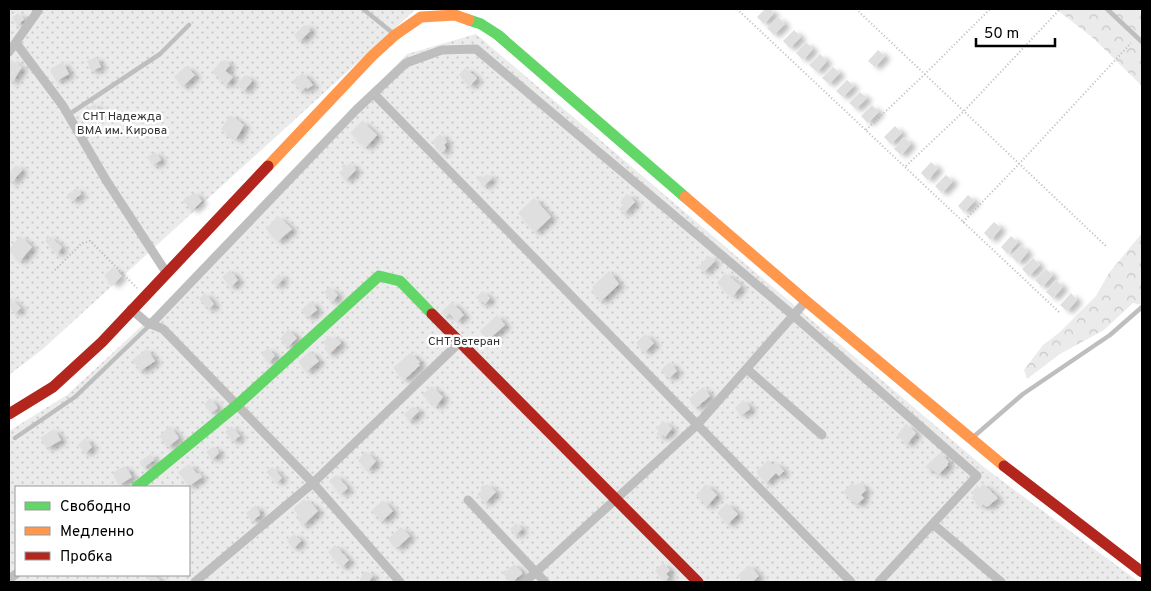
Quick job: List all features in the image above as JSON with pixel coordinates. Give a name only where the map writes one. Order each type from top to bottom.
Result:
[{"type":"street","points":[[9,52],[38,9]]},
{"type":"street","points":[[9,414],[53,387],[102,342],[131,309],[372,56],[395,35],[424,13],[455,15],[481,24],[498,35],[806,301],[997,461],[1142,572]]},
{"type":"street","points":[[16,43],[68,115],[106,180],[166,272]]},
{"type":"street","points":[[150,324],[356,110],[406,63],[442,50],[476,49],[794,316],[977,476],[879,582]]},
{"type":"street","points":[[375,94],[851,582]]},
{"type":"street","points":[[138,486],[237,405],[379,276],[400,281],[698,582]]},
{"type":"street","points":[[525,582],[697,426],[806,301]]},
{"type":"street","points":[[131,309],[150,324],[163,329],[313,483],[400,582]]},
{"type":"street","points":[[195,582],[313,483],[460,342]]},
{"type":"street","points":[[747,369],[822,435]]},
{"type":"street","points":[[468,500],[545,582]]},
{"type":"street","points":[[933,524],[1001,582]]},
{"type":"lane","points":[[363,9],[395,35]]},
{"type":"lane","points":[[1107,9],[1142,42]]},
{"type":"lane","points":[[68,115],[160,54],[189,25]]},
{"type":"lane","points":[[971,439],[1023,394],[1110,335],[1142,307]]},
{"type":"lane","points":[[15,438],[75,397],[150,324]]},
{"type":"path","points":[[737,9],[1059,312]]},
{"type":"path","points":[[856,9],[1107,247]]},
{"type":"path","points":[[866,130],[990,9]]},
{"type":"path","points":[[905,167],[964,111],[1060,9]]},
{"type":"path","points":[[964,222],[1136,36]]},
{"type":"path","points":[[55,270],[81,244],[90,241],[142,294]]},
{"type":"green space","name":"СНТ Надежда ВМА им. Кирова","points":[[9,9],[416,9],[44,348],[9,375]]},
{"type":"green space","points":[[1056,9],[1142,9],[1142,86],[1093,38]]},
{"type":"green space","name":"СНТ Ветеран","points":[[476,34],[985,468],[1139,582],[9,582],[9,431],[67,395],[146,322],[407,54]]},
{"type":"green space","points":[[1142,233],[1142,305],[1133,303],[1104,330],[1060,354],[1027,379],[1024,370],[1043,345],[1060,332],[1096,296],[1109,273]]},
{"type":"building","points":[[765,9],[770,9],[774,13],[764,24],[757,17]]},
{"type":"building","points":[[18,13],[24,19],[18,25],[12,18]]},
{"type":"building","points":[[778,17],[785,24],[774,35],[767,28]]},
{"type":"building","points":[[304,25],[310,28],[308,29],[310,31],[300,41],[294,35]]},
{"type":"building","points":[[794,30],[801,37],[790,48],[783,41]]},
{"type":"building","points":[[806,42],[813,49],[803,60],[796,53]]},
{"type":"building","points":[[878,50],[885,56],[875,67],[868,61]]},
{"type":"building","points":[[820,54],[827,61],[817,72],[809,65]]},
{"type":"building","points":[[96,57],[101,67],[91,71],[87,61]]},
{"type":"building","points":[[11,60],[22,67],[12,82],[9,80],[9,64]]},
{"type":"building","points":[[225,60],[230,65],[225,71],[233,77],[226,85],[212,72],[221,61]]},
{"type":"building","points":[[63,62],[69,74],[56,81],[50,69]]},
{"type":"building","points":[[186,66],[195,75],[183,86],[174,77]]},
{"type":"building","points":[[833,67],[840,73],[829,84],[822,78]]},
{"type":"building","points":[[465,68],[477,78],[470,86],[459,75]]},
{"type":"building","points":[[303,73],[313,85],[301,91],[292,81]]},
{"type":"building","points":[[245,75],[252,81],[244,91],[237,85]]},
{"type":"building","points":[[847,80],[854,86],[843,97],[836,91]]},
{"type":"building","points":[[860,92],[867,98],[856,109],[849,103]]},
{"type":"building","points":[[95,104],[100,112],[90,118],[85,110]]},
{"type":"building","points":[[872,105],[879,112],[868,123],[861,116]]},
{"type":"building","points":[[230,115],[244,125],[236,139],[221,129]]},
{"type":"building","points":[[362,121],[377,135],[366,147],[350,133]]},
{"type":"building","points":[[895,126],[902,133],[891,144],[884,137]]},
{"type":"building","points":[[440,134],[447,142],[444,145],[446,148],[442,153],[432,142]]},
{"type":"building","points":[[904,137],[911,144],[901,155],[894,149]]},
{"type":"building","points":[[155,152],[161,160],[153,165],[147,157]]},
{"type":"building","points":[[931,162],[938,168],[928,180],[921,173]]},
{"type":"building","points":[[350,163],[356,170],[346,180],[339,173],[343,169],[341,166],[344,164],[347,166]]},
{"type":"building","points":[[16,165],[22,170],[10,184],[9,173]]},
{"type":"building","points":[[487,174],[492,178],[484,186],[477,179],[480,175],[483,178]]},
{"type":"building","points":[[946,175],[953,181],[942,193],[935,186]]},
{"type":"building","points":[[76,188],[81,194],[72,201],[67,195]]},
{"type":"building","points":[[194,192],[202,201],[193,210],[183,201]]},
{"type":"building","points":[[627,194],[635,202],[624,213],[619,209],[624,204],[621,202],[622,199]]},
{"type":"building","points":[[968,195],[975,201],[964,212],[958,206]]},
{"type":"building","points":[[534,198],[551,217],[535,232],[518,213]]},
{"type":"building","points":[[278,216],[292,229],[278,241],[266,229]]},
{"type":"building","points":[[994,222],[1001,228],[991,240],[984,233]]},
{"type":"building","points":[[20,236],[32,247],[20,261],[9,249]]},
{"type":"building","points":[[49,236],[62,247],[57,254],[45,241]]},
{"type":"building","points":[[1011,236],[1018,242],[1008,254],[1001,247]]},
{"type":"building","points":[[1021,245],[1028,252],[1018,263],[1011,256]]},
{"type":"building","points":[[709,256],[715,261],[704,272],[698,267]]},
{"type":"building","points":[[1033,258],[1040,265],[1029,276],[1022,269]]},
{"type":"building","points":[[113,267],[122,276],[113,285],[104,276]]},
{"type":"building","points":[[1046,269],[1053,275],[1042,287],[1035,280]]},
{"type":"building","points":[[230,270],[238,280],[231,287],[222,277]]},
{"type":"building","points":[[609,271],[619,284],[601,301],[591,291],[592,287]]},
{"type":"building","points":[[725,273],[741,286],[733,296],[717,283]]},
{"type":"building","points":[[279,274],[283,279],[276,286],[272,281]]},
{"type":"building","points":[[1056,280],[1063,287],[1053,298],[1046,292]]},
{"type":"building","points":[[330,287],[338,295],[332,302],[324,292]]},
{"type":"building","points":[[482,291],[490,298],[485,304],[478,302],[479,298],[477,297]]},
{"type":"building","points":[[205,293],[214,304],[209,309],[199,299]]},
{"type":"building","points":[[1071,293],[1077,300],[1067,311],[1060,305]]},
{"type":"building","points":[[9,297],[21,308],[15,313],[9,307]]},
{"type":"building","points":[[311,301],[317,310],[308,317],[301,310]]},
{"type":"building","points":[[452,302],[464,315],[457,321],[449,313],[445,316],[441,312]]},
{"type":"building","points":[[497,315],[505,325],[488,340],[480,331]]},
{"type":"building","points":[[288,329],[297,338],[288,347],[280,339]]},
{"type":"building","points":[[645,334],[654,343],[645,352],[636,343]]},
{"type":"building","points":[[329,336],[332,339],[335,337],[341,343],[329,354],[324,348],[326,346],[323,342]]},
{"type":"building","points":[[268,348],[275,356],[269,362],[261,354]]},
{"type":"building","points":[[147,349],[155,361],[140,371],[132,360]]},
{"type":"building","points":[[310,351],[319,361],[307,371],[298,362]]},
{"type":"building","points":[[410,353],[420,362],[418,364],[420,365],[404,380],[393,368]]},
{"type":"building","points":[[669,362],[677,371],[669,378],[661,370]]},
{"type":"building","points":[[432,386],[443,397],[436,406],[422,395]]},
{"type":"building","points":[[703,387],[710,396],[696,408],[689,399]]},
{"type":"building","points":[[210,398],[218,408],[211,413],[204,404]]},
{"type":"building","points":[[743,400],[750,409],[743,414],[739,413],[735,408]]},
{"type":"building","points":[[413,406],[419,411],[409,421],[404,415]]},
{"type":"building","points":[[663,421],[672,428],[665,437],[663,434],[660,437],[656,434],[659,431],[656,429]]},
{"type":"building","points":[[906,424],[916,433],[907,444],[897,435]]},
{"type":"building","points":[[170,426],[179,438],[168,447],[159,436]]},
{"type":"building","points":[[231,426],[240,436],[233,441],[225,432]]},
{"type":"building","points":[[54,429],[61,440],[47,448],[40,438]]},
{"type":"building","points":[[85,438],[92,447],[85,453],[78,445]]},
{"type":"building","points":[[214,446],[219,453],[212,459],[206,452]]},
{"type":"building","points":[[365,451],[376,461],[368,470],[358,461]]},
{"type":"building","points":[[940,453],[949,462],[939,474],[932,467],[929,470],[925,467]]},
{"type":"building","points":[[151,454],[154,460],[143,467],[139,462]]},
{"type":"building","points":[[768,460],[773,465],[776,463],[784,471],[779,476],[776,473],[766,483],[756,472]]},
{"type":"building","points":[[189,464],[202,477],[189,486],[178,472]]},
{"type":"building","points":[[125,466],[132,477],[119,485],[112,473]]},
{"type":"building","points":[[272,467],[282,478],[277,482],[266,472]]},
{"type":"building","points":[[336,475],[348,488],[341,494],[329,481]]},
{"type":"building","points":[[852,483],[854,486],[860,483],[866,490],[861,495],[864,498],[857,504],[843,492]]},
{"type":"building","points":[[487,484],[496,492],[485,503],[477,494],[482,490],[480,488],[483,485]]},
{"type":"building","points":[[706,484],[717,495],[707,506],[696,495]]},
{"type":"building","points":[[983,484],[998,498],[987,507],[983,504],[981,506],[971,498],[974,495],[972,492],[977,486],[980,488]]},
{"type":"building","points":[[304,499],[309,504],[310,502],[318,511],[303,525],[297,519],[300,516],[293,509]]},
{"type":"building","points":[[383,500],[393,511],[382,521],[371,511]]},
{"type":"building","points":[[727,503],[738,514],[728,524],[717,513]]},
{"type":"building","points":[[256,505],[260,515],[252,521],[246,513]]},
{"type":"building","points":[[516,523],[522,529],[515,535],[510,529]]},
{"type":"building","points":[[401,527],[410,536],[397,548],[388,539]]},
{"type":"building","points":[[294,534],[301,541],[294,548],[287,541]]},
{"type":"building","points":[[335,545],[349,560],[342,567],[328,552]]},
{"type":"building","points":[[663,563],[670,570],[666,574],[669,577],[665,581],[655,571]]},
{"type":"building","points":[[514,564],[523,573],[512,582],[502,573]]},
{"type":"building","points":[[749,565],[759,576],[752,582],[738,582],[741,579],[737,576]]},
{"type":"building","points":[[364,571],[373,575],[369,582],[359,582]]},
{"type":"building","points":[[156,576],[161,582],[151,582],[147,577]]},
{"type":"traffic: fast","points":[[469,20],[481,24],[498,35],[685,197]]},
{"type":"traffic: fast","points":[[138,486],[237,405],[379,276],[400,281],[432,314]]},
{"type":"traffic: slow","points":[[268,166],[372,56],[395,35],[421,17],[455,15],[469,20]]},
{"type":"traffic: slow","points":[[685,197],[806,301],[1004,466]]},
{"type":"traffic: jam","points":[[9,414],[53,387],[102,342],[268,166]]},
{"type":"traffic: jam","points":[[432,314],[698,582]]},
{"type":"traffic: jam","points":[[1004,466],[1142,572]]}]
